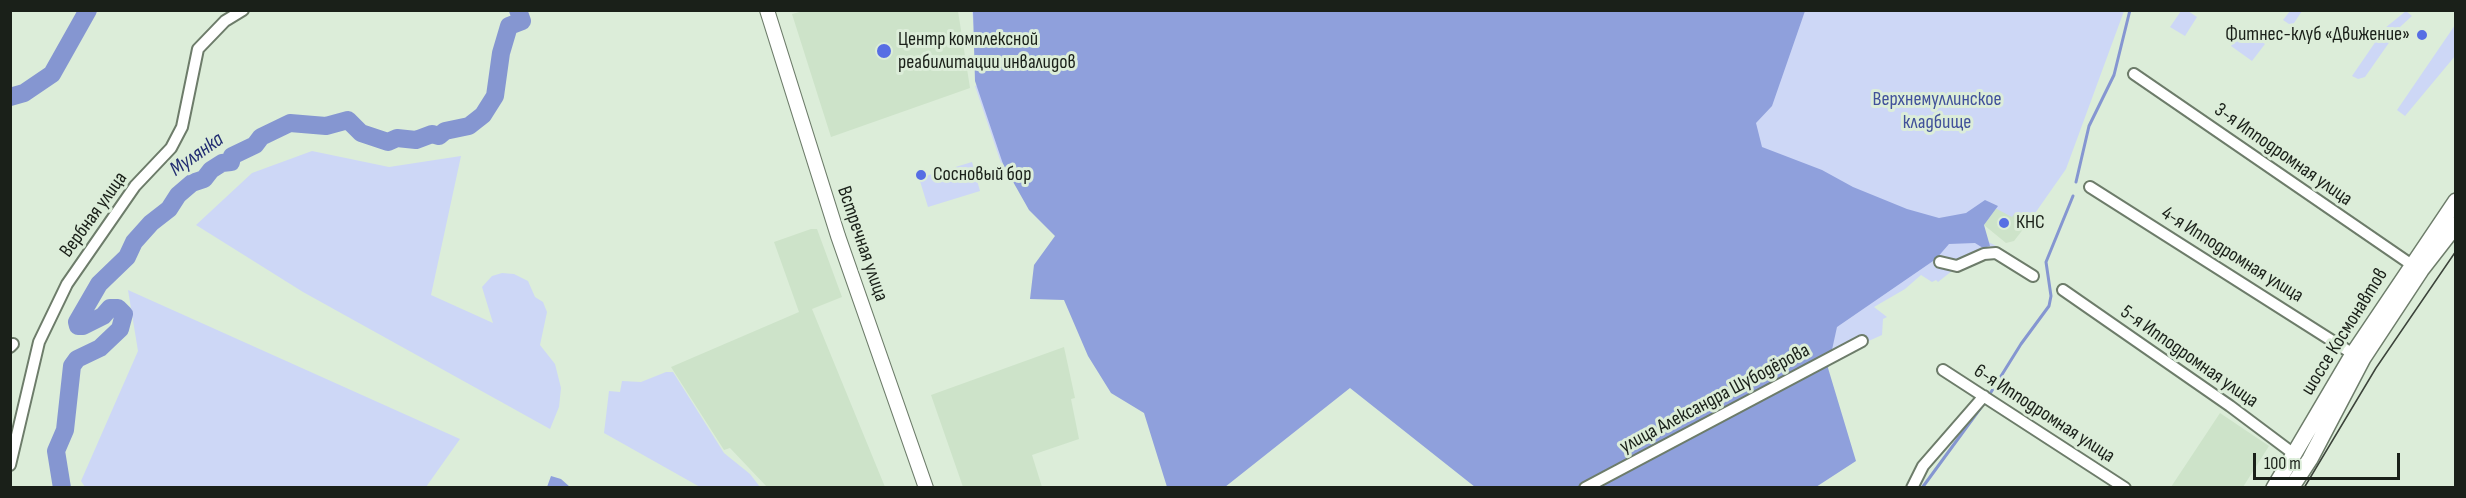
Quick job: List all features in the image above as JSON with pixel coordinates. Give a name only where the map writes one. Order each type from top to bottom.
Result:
[{"type":"main road","name":"Встречная улица","points":[[767,10],[838,236],[926,488]]},
{"type":"main road","name":"шоссе Космонавтов","points":[[2274,488],[2353,354],[2456,201]]},
{"type":"main road","name":"шоссе Космонавтов","points":[[2291,488],[2310,459],[2363,358],[2421,270],[2456,225]]},
{"type":"street","name":"Вербная улица","points":[[10,465],[39,342],[67,284],[135,186],[171,148],[182,127],[198,49],[225,21],[243,10]]},
{"type":"street","name":"3-я Ипподромная улица","points":[[2134,74],[2412,265]]},
{"type":"street","name":"4-я Ипподромная улица","points":[[2090,187],[2353,354]]},
{"type":"street","points":[[1940,262],[1959,265],[1984,254],[1996,253],[2033,276]]},
{"type":"street","name":"5-я Ипподромная улица","points":[[2063,290],[2294,453]]},
{"type":"street","name":"улица Александра Шубодёрова","points":[[1585,488],[1862,342]]},
{"type":"street","name":"6-я Ипподромная улица","points":[[1943,370],[2125,488]]},
{"type":"street","points":[[1912,488],[1923,466],[1984,396]]},
{"type":"shaded area","name":"Центр комплексной реабилитации инвалидов","points":[[807,10],[958,11],[970,88],[831,137],[792,14]]},
{"type":"shaded area","points":[[973,11],[1805,11],[1772,106],[1756,123],[1762,147],[1822,170],[1853,187],[1907,209],[1939,218],[1966,213],[1985,200],[1998,206],[1984,225],[1990,246],[1983,248],[1975,243],[1949,244],[1936,259],[1837,327],[1828,368],[1856,461],[1816,487],[1475,487],[1350,388],[1225,487],[1167,487],[1144,413],[1111,393],[1088,356],[1064,300],[1030,299],[1034,265],[1055,236],[1029,210],[1003,164],[975,81]]},
{"type":"shaded area","points":[[1998,206],[2031,219],[2014,241],[2006,243],[1984,225]]},
{"type":"shaded area","points":[[817,229],[842,297],[812,309],[885,487],[767,487],[730,448],[724,450],[671,367],[799,312],[774,242]]},
{"type":"shaded area","points":[[1064,347],[1075,398],[1071,399],[1079,439],[1032,455],[1042,487],[963,487],[931,395]]},
{"type":"shaded area","points":[[2220,413],[2269,446],[2243,487],[2171,487]]},
{"type":"shaded area","points":[[551,476],[561,479],[570,487],[547,487]]},
{"type":"green space","name":"Верхнемуллинское кладбище","points":[[972,11],[2124,11],[2066,169],[2031,219],[2015,213],[2012,217],[1991,206],[1966,230],[1998,247],[1952,271],[1938,282],[1936,280],[1932,282],[1921,275],[1905,289],[1874,307],[1887,317],[1883,319],[1882,335],[1795,374],[1599,488],[1194,96],[1001,163],[975,86],[981,84]]},
{"type":"green space","points":[[2181,11],[2188,11],[2197,17],[2185,36],[2170,27]]},
{"type":"green space","points":[[2290,11],[2302,11],[2294,23],[2289,24],[2283,20]]},
{"type":"green space","points":[[2406,11],[2412,16],[2400,27],[2365,77],[2358,79],[2352,76],[2385,28]]},
{"type":"green space","points":[[2455,25],[2455,56],[2405,116],[2397,110]]},
{"type":"green space","points":[[2244,29],[2265,44],[2252,61],[2231,46]]},
{"type":"green space","points":[[312,151],[389,167],[461,156],[431,295],[493,323],[482,287],[492,276],[502,273],[514,274],[528,281],[535,297],[543,302],[547,312],[540,345],[555,364],[561,388],[559,407],[550,429],[303,292],[196,225],[252,173]]},
{"type":"green space","points":[[972,162],[980,191],[928,207],[919,178]]},
{"type":"green space","points":[[128,290],[460,439],[426,487],[85,487],[81,481],[138,351]]},
{"type":"green space","points":[[666,372],[673,372],[724,453],[750,474],[760,487],[700,487],[604,433],[609,391],[620,392],[622,381],[641,382]]},
{"type":"waterway","name":"Мулянка","points":[[10,97],[24,93],[52,74],[88,10]]},
{"type":"waterway","name":"Мулянка","points":[[62,488],[56,451],[65,430],[72,366],[77,359],[100,348],[120,329],[124,314],[118,308],[110,308],[103,316],[83,326],[78,326],[77,322],[99,284],[127,257],[134,242],[151,223],[169,209],[178,195],[192,183],[204,179],[211,170],[222,163],[231,162],[232,156],[255,145],[261,137],[290,123],[326,126],[348,120],[361,133],[388,142],[397,138],[416,140],[432,134],[439,136],[445,131],[469,126],[483,115],[495,96],[501,53],[509,26],[522,21],[518,10]]},
{"type":"waterway","points":[[2076,182],[2089,126],[2114,75],[2130,10]]},
{"type":"waterway","points":[[1988,397],[2021,344],[2049,306],[2051,296],[2046,262],[2073,196]]},
{"type":"waterway","points":[[1922,488],[1985,402]]},
{"type":"tram line","points":[[2304,488],[2376,368],[2456,251]]},
{"type":"place","name":"Фитнес-клуб «Движение»","points":[[2422,35]]},
{"type":"place","name":"Центр комплексной реабилитации инвалидов","points":[[884,51]]},
{"type":"place","name":"Сосновый бор","points":[[921,175]]},
{"type":"place","name":"КНС","points":[[2004,223]]}]
